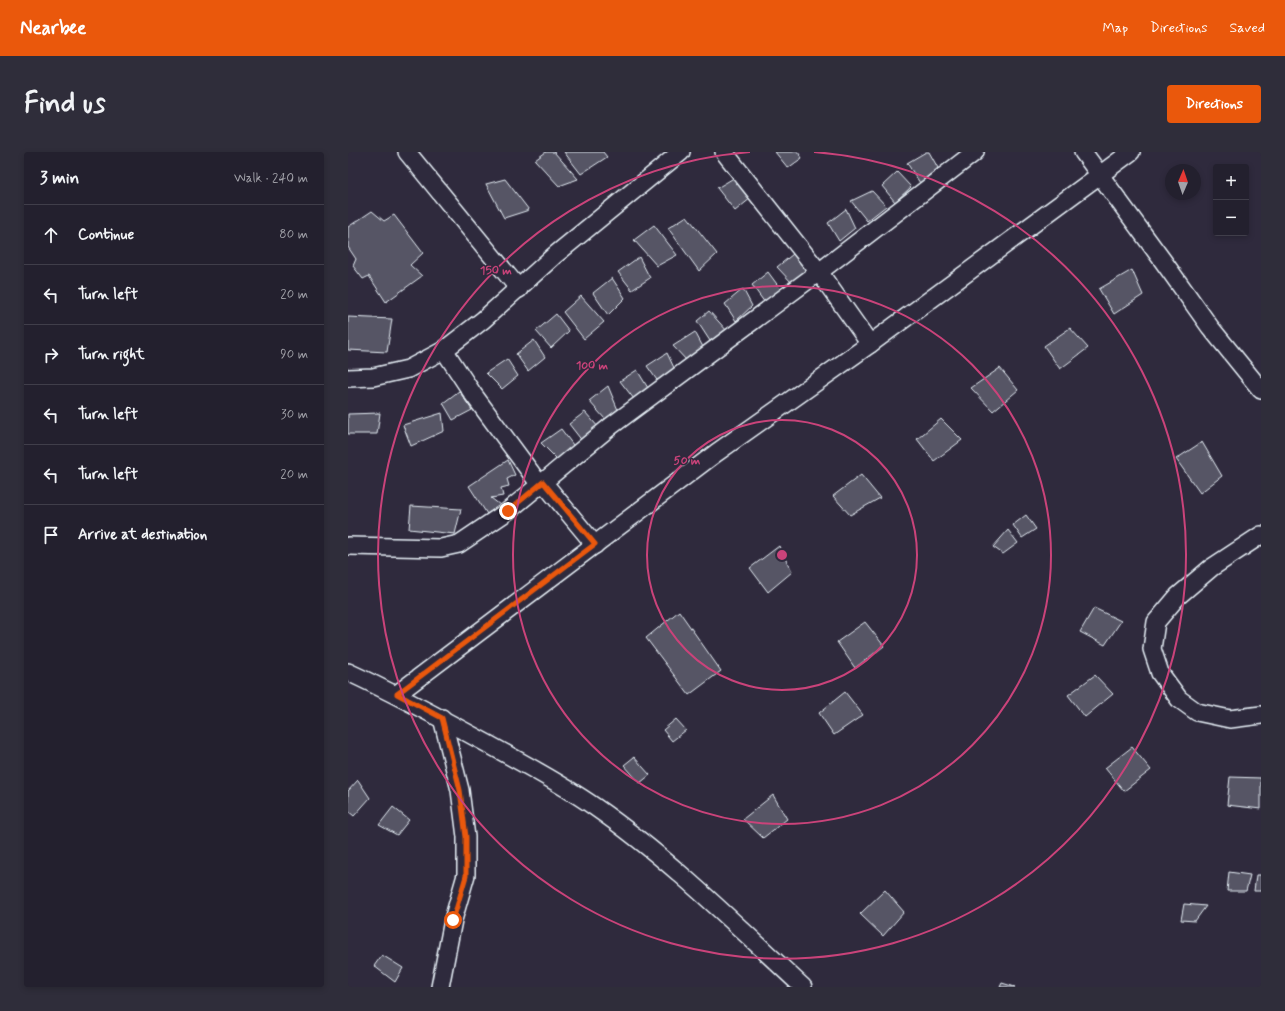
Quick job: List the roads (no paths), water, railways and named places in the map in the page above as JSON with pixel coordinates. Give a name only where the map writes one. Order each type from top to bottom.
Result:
[{"type":"street","points":[[348,378],[374,377],[408,369],[444,350],[519,289],[555,255],[681,152]]},
{"type":"street","points":[[724,152],[819,272],[870,344]]},
{"type":"street","points":[[348,546],[441,548],[459,544],[508,511],[611,426],[819,272],[975,152]]},
{"type":"street","points":[[1083,152],[1210,327],[1261,390]]},
{"type":"street","points":[[397,694],[716,453],[870,344],[1132,152]]},
{"type":"street","points":[[414,155],[519,289]]},
{"type":"street","points":[[444,350],[473,394],[542,483],[595,544]]},
{"type":"street","points":[[1261,535],[1211,568],[1178,596],[1156,622],[1152,649],[1160,673],[1165,680],[1179,699],[1198,712],[1230,719],[1261,715]]},
{"type":"street","points":[[348,672],[397,694],[442,718],[542,774],[595,807],[672,866],[803,987]]},
{"type":"street","points":[[440,987],[453,920],[466,876],[466,837],[460,790],[442,718]]}]
